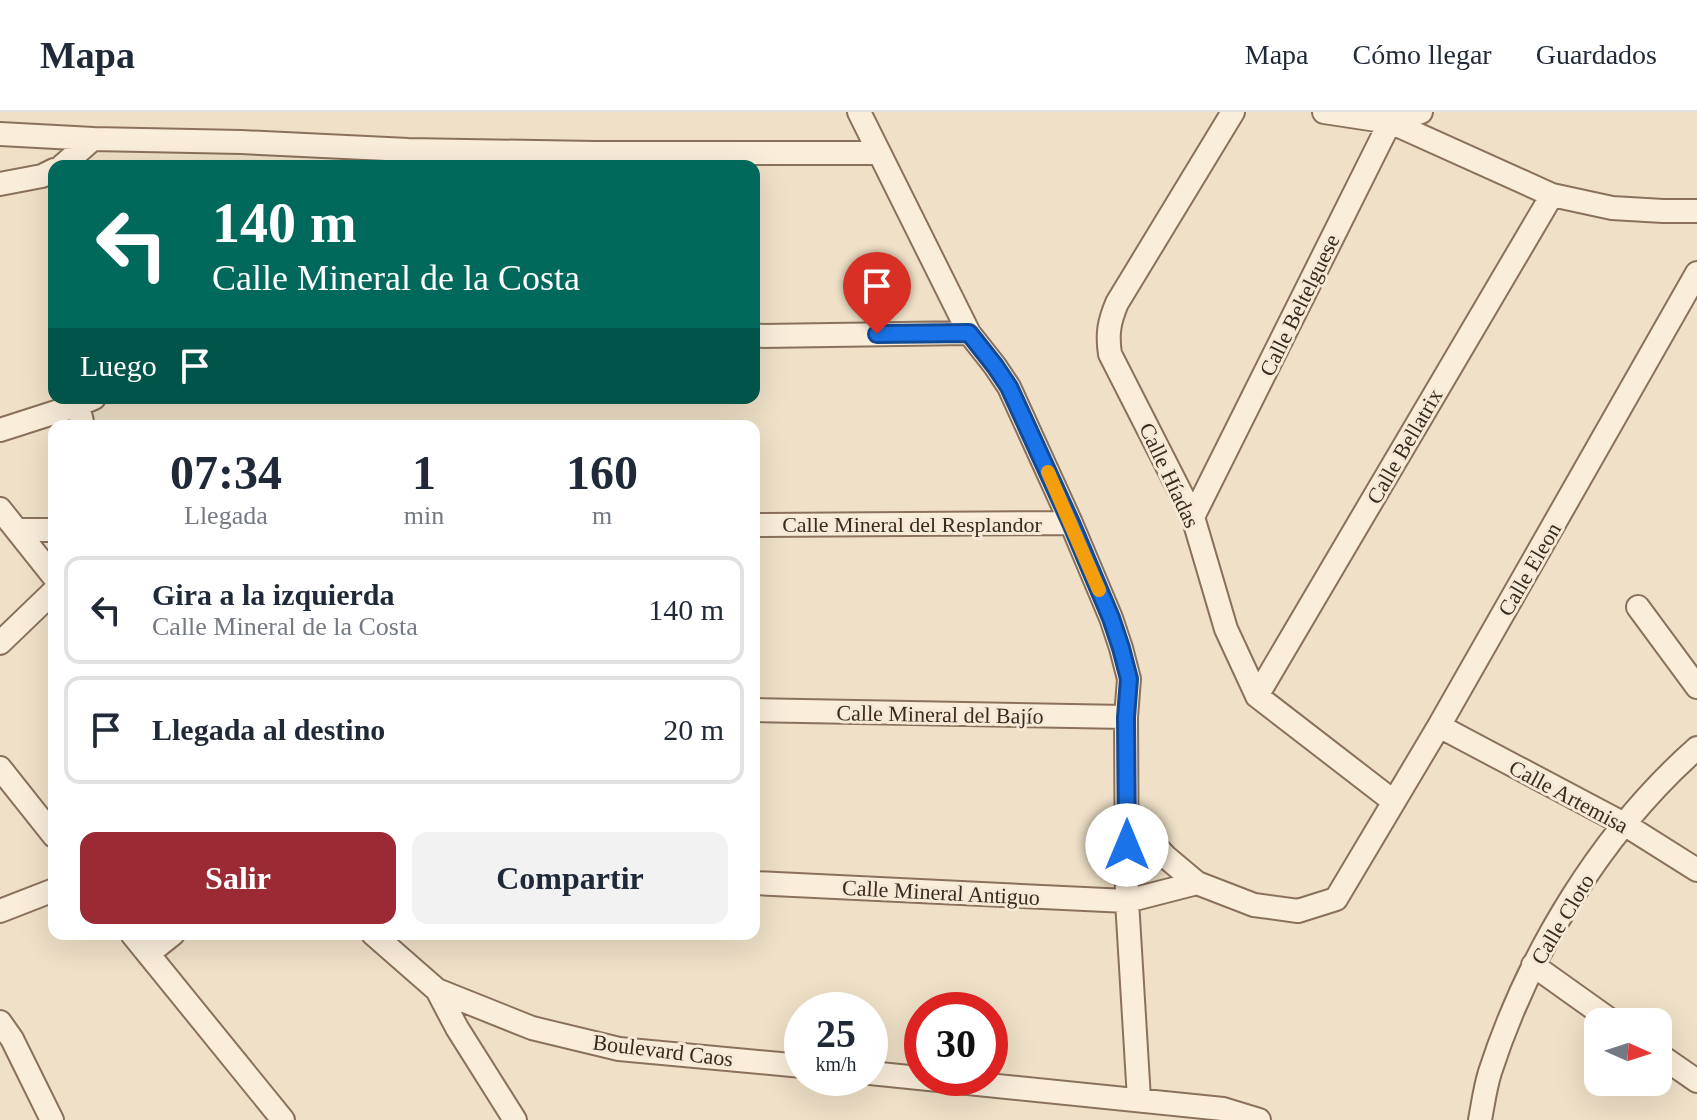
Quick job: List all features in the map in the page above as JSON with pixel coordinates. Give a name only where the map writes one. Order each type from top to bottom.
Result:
[{"type":"street","points":[[859,112],[969,333],[1009,387],[1071,523],[1121,648],[1129,679],[1126,717],[1127,901],[1139,1099]]},
{"type":"street","name":"Calle Híadas","points":[[1233,112],[1117,303],[1109,322],[1107,337],[1110,354],[1193,517],[1226,629],[1257,696],[1393,801]]},
{"type":"street","points":[[1324,112],[1390,122],[1552,195],[1612,208],[1697,211]]},
{"type":"street","points":[[1390,122],[1421,112]]},
{"type":"street","name":"Calle Beltelguese","points":[[1193,517],[1390,122]]},
{"type":"street","points":[[0,134],[408,150],[878,153]]},
{"type":"street","points":[[69,160],[93,139]]},
{"type":"street","points":[[0,184],[48,173]]},
{"type":"street","name":"Calle Bellatrix","points":[[1257,696],[1552,195]]},
{"type":"street","name":"Calle Eleon","points":[[1127,816],[1166,857],[1197,883],[1254,905],[1298,911],[1336,899],[1439,726],[1697,273]]},
{"type":"street","points":[[760,336],[969,333]]},
{"type":"street","points":[[0,430],[85,410]]},
{"type":"street","points":[[0,509],[48,569]]},
{"type":"street","name":"Calle Mineral del Resplandor","points":[[760,525],[1071,523]]},
{"type":"street","points":[[17,530],[48,530]]},
{"type":"street","points":[[0,643],[48,597]]},
{"type":"street","points":[[1638,607],[1697,687]]},
{"type":"street","name":"Calle Mineral del Bajío","points":[[760,710],[1126,717]]},
{"type":"street","name":"Calle Artemisa","points":[[1439,726],[1624,824],[1697,870]]},
{"type":"street","name":"Calle Cloto","points":[[1480,1120],[1489,1075],[1506,1030],[1533,965],[1572,898],[1624,824],[1671,770],[1697,748]]},
{"type":"street","points":[[0,768],[48,828]]},
{"type":"street","name":"Calle Mineral Antiguo","points":[[760,883],[1127,901],[1197,883]]},
{"type":"street","points":[[0,911],[48,892]]},
{"type":"street","points":[[137,940],[283,1120]]},
{"type":"street","points":[[148,954],[166,940]]},
{"type":"street","points":[[380,940],[437,990],[457,1028],[515,1120]]},
{"type":"street","points":[[1533,965],[1593,1008]]},
{"type":"street","name":"Boulevard Caos","points":[[437,990],[532,1028],[619,1049],[784,1064]]},
{"type":"street","points":[[0,1022],[12,1039],[52,1120]]},
{"type":"street","points":[[1672,1064],[1697,1081]]},
{"type":"street","points":[[888,1075],[1223,1109],[1259,1120]]},
{"type":"slow traffic","points":[[1048,472],[1099,590]]},
{"type":"route","points":[[877,334],[969,333],[1009,387],[1111,618],[1129,679],[1126,717],[1127,845]]}]
